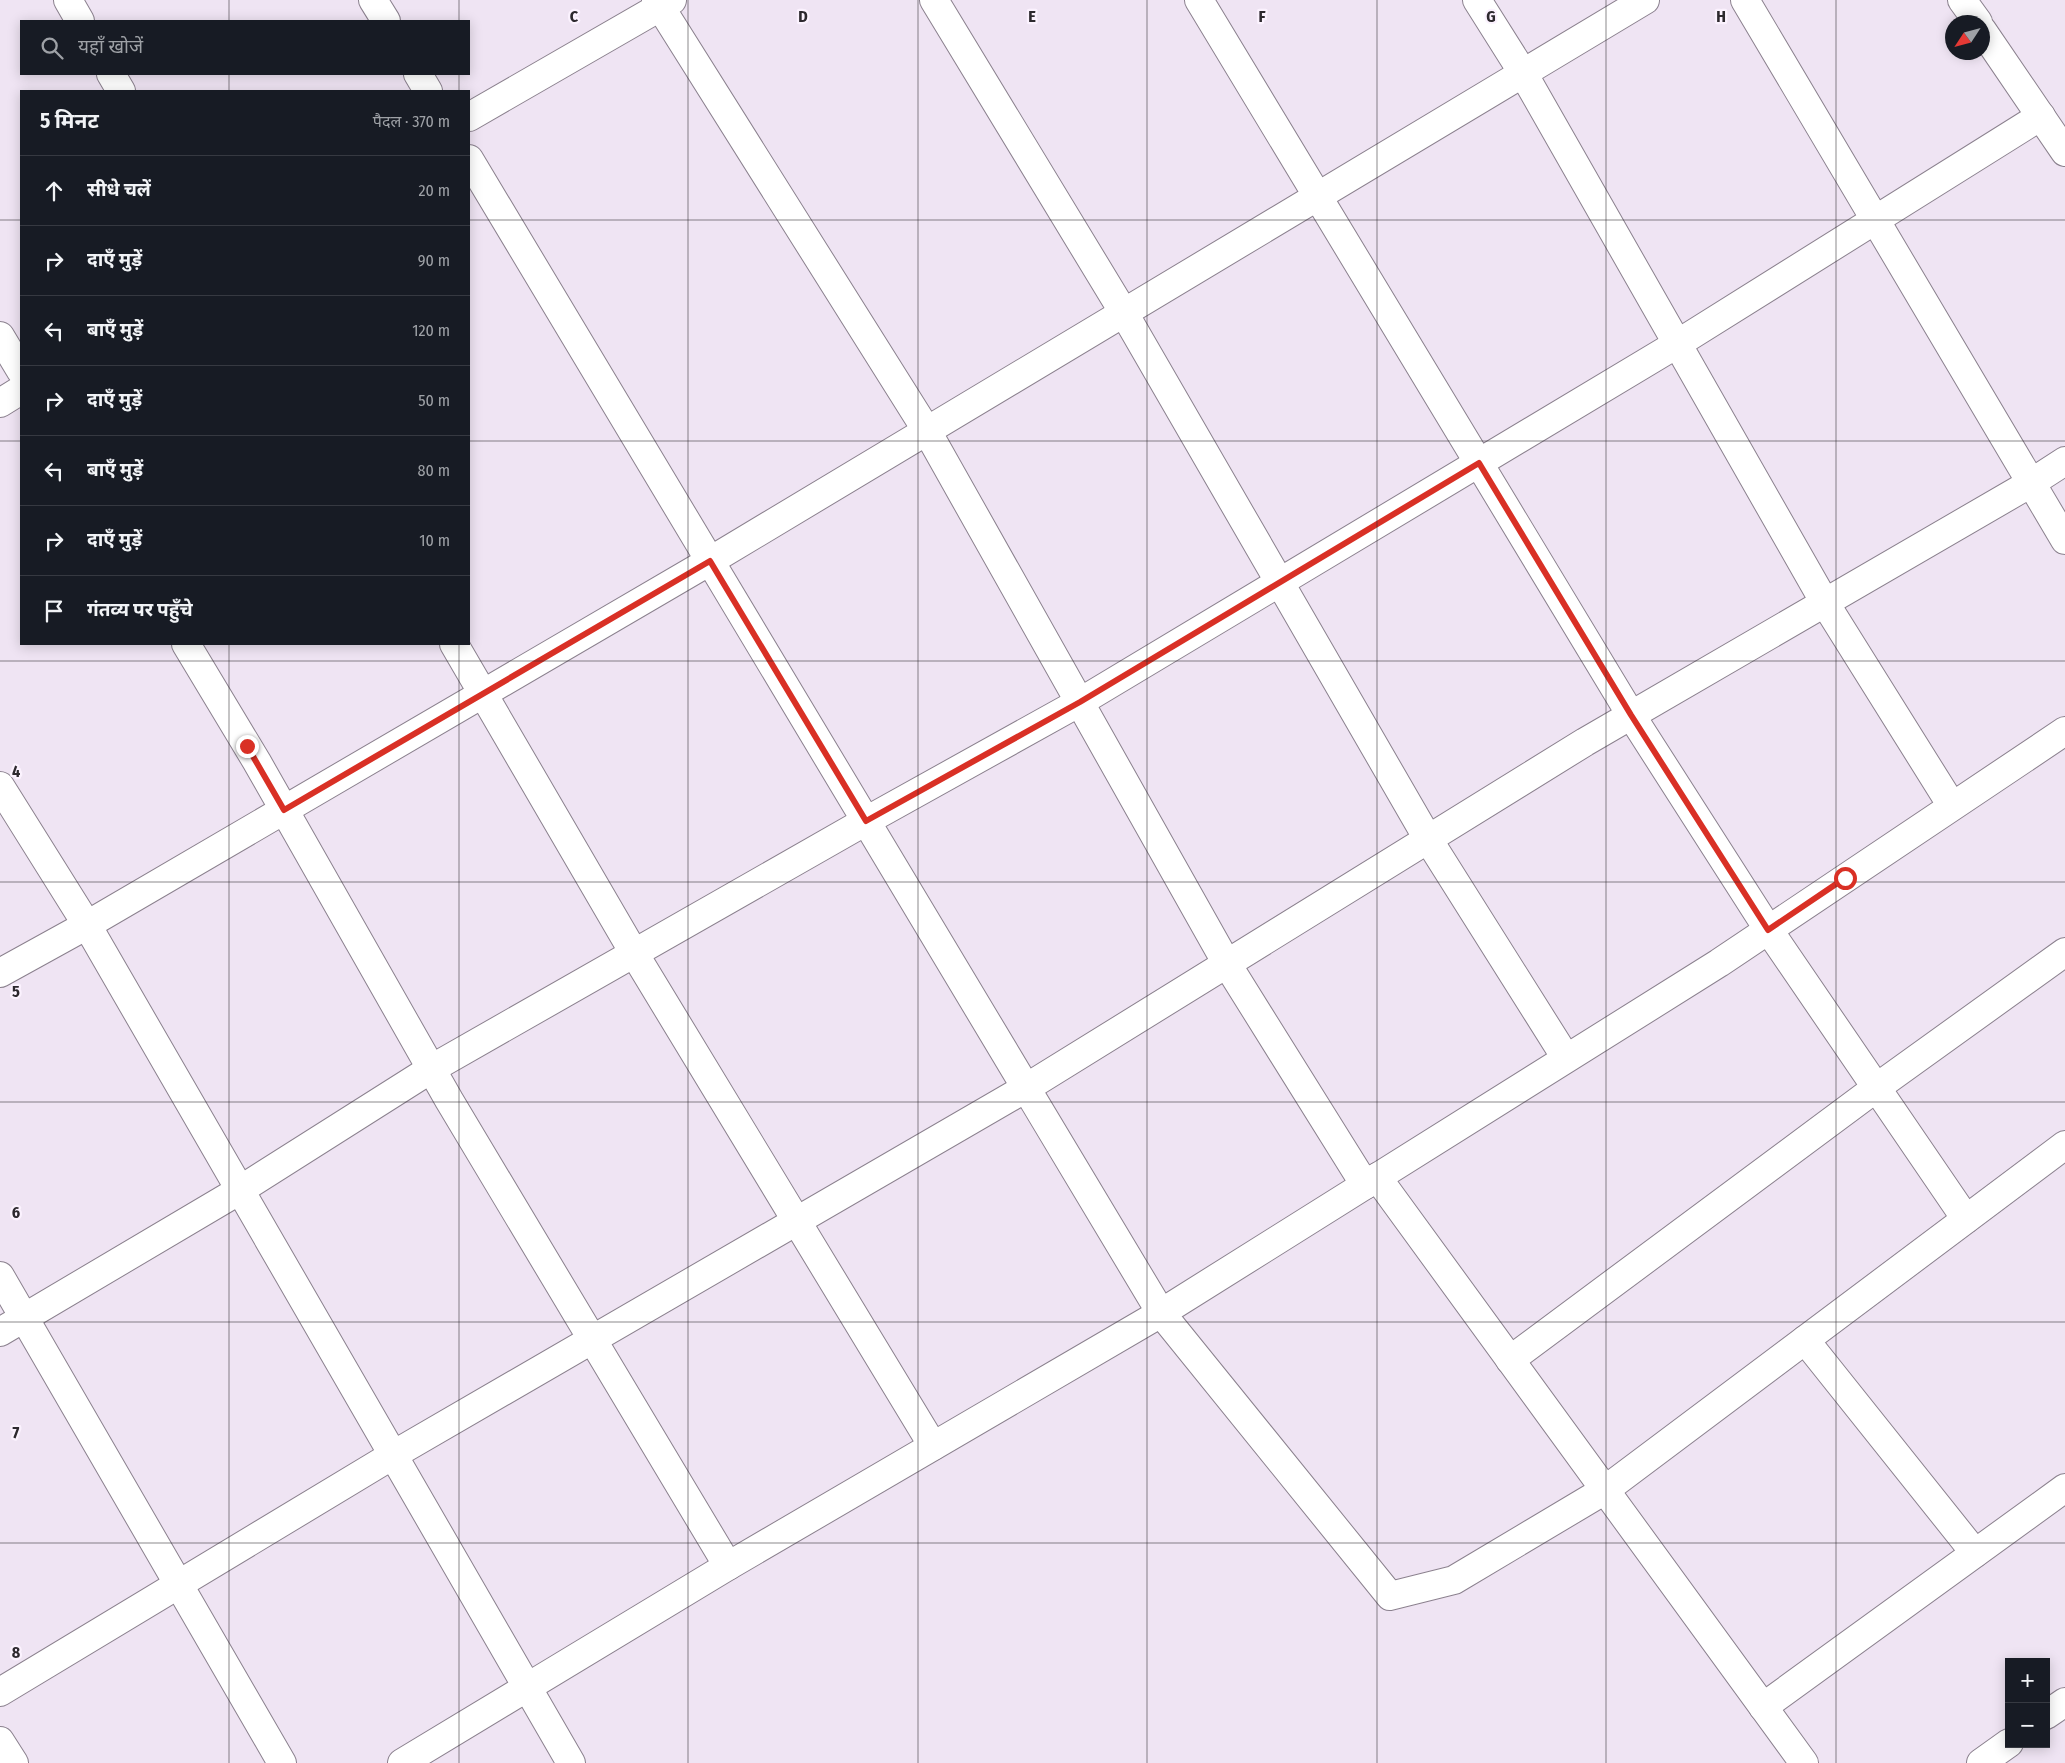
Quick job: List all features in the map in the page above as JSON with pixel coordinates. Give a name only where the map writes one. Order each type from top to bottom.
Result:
[{"type":"street","points":[[68,0],[79,20]]},
{"type":"street","points":[[373,0],[385,20]]},
{"type":"street","points":[[934,0],[1124,313],[1428,839],[1566,1058]]},
{"type":"street","points":[[1199,0],[1631,715],[1768,930],[1966,1220]]},
{"type":"street","points":[[1478,0],[1523,74],[1825,603],[1952,806]]},
{"type":"street","points":[[0,973],[87,925],[710,561],[1645,0]]},
{"type":"street","points":[[1745,0],[2065,540]]},
{"type":"street","points":[[1962,0],[1973,15]]},
{"type":"street","points":[[470,116],[663,2],[927,431],[1227,964],[1371,1181],[1510,1360],[1804,1763]]},
{"type":"street","points":[[1990,42],[2065,152]]},
{"type":"street","points":[[112,75],[120,90]]},
{"type":"street","points":[[419,75],[427,90]]},
{"type":"street","points":[[0,1332],[240,1190],[432,1069],[866,821],[1080,702],[1677,344],[2041,116]]},
{"type":"street","points":[[470,161],[1161,1313],[1390,1596],[1454,1580],[1605,1490],[2065,1146]]},
{"type":"street","points":[[0,336],[20,369]]},
{"type":"street","points":[[0,403],[20,391]]},
{"type":"street","points":[[0,1692],[393,1456],[1026,1088],[1631,715],[2031,483],[2065,461]]},
{"type":"street","points":[[187,645],[284,810],[432,1069],[728,1566]]},
{"type":"street","points":[[455,645],[634,953],[933,1446]]},
{"type":"street","points":[[402,1763],[728,1566],[1161,1313],[1768,930],[2065,731]]},
{"type":"street","points":[[0,786],[87,925],[571,1763]]},
{"type":"street","points":[[1510,1360],[1876,1088],[2065,952]]},
{"type":"street","points":[[0,1276],[282,1763]]},
{"type":"street","points":[[1805,1340],[1975,1553]]},
{"type":"street","points":[[1763,1707],[2065,1488]]},
{"type":"street","points":[[2050,1712],[2065,1702]]},
{"type":"street","points":[[0,1740],[14,1763]]},
{"type":"street","points":[[1981,1763],[2005,1745]]},
{"type":"route","points":[[247,746],[284,810],[710,561],[866,821],[1080,702],[1479,463],[1631,715],[1768,930],[1845,878]]}]
